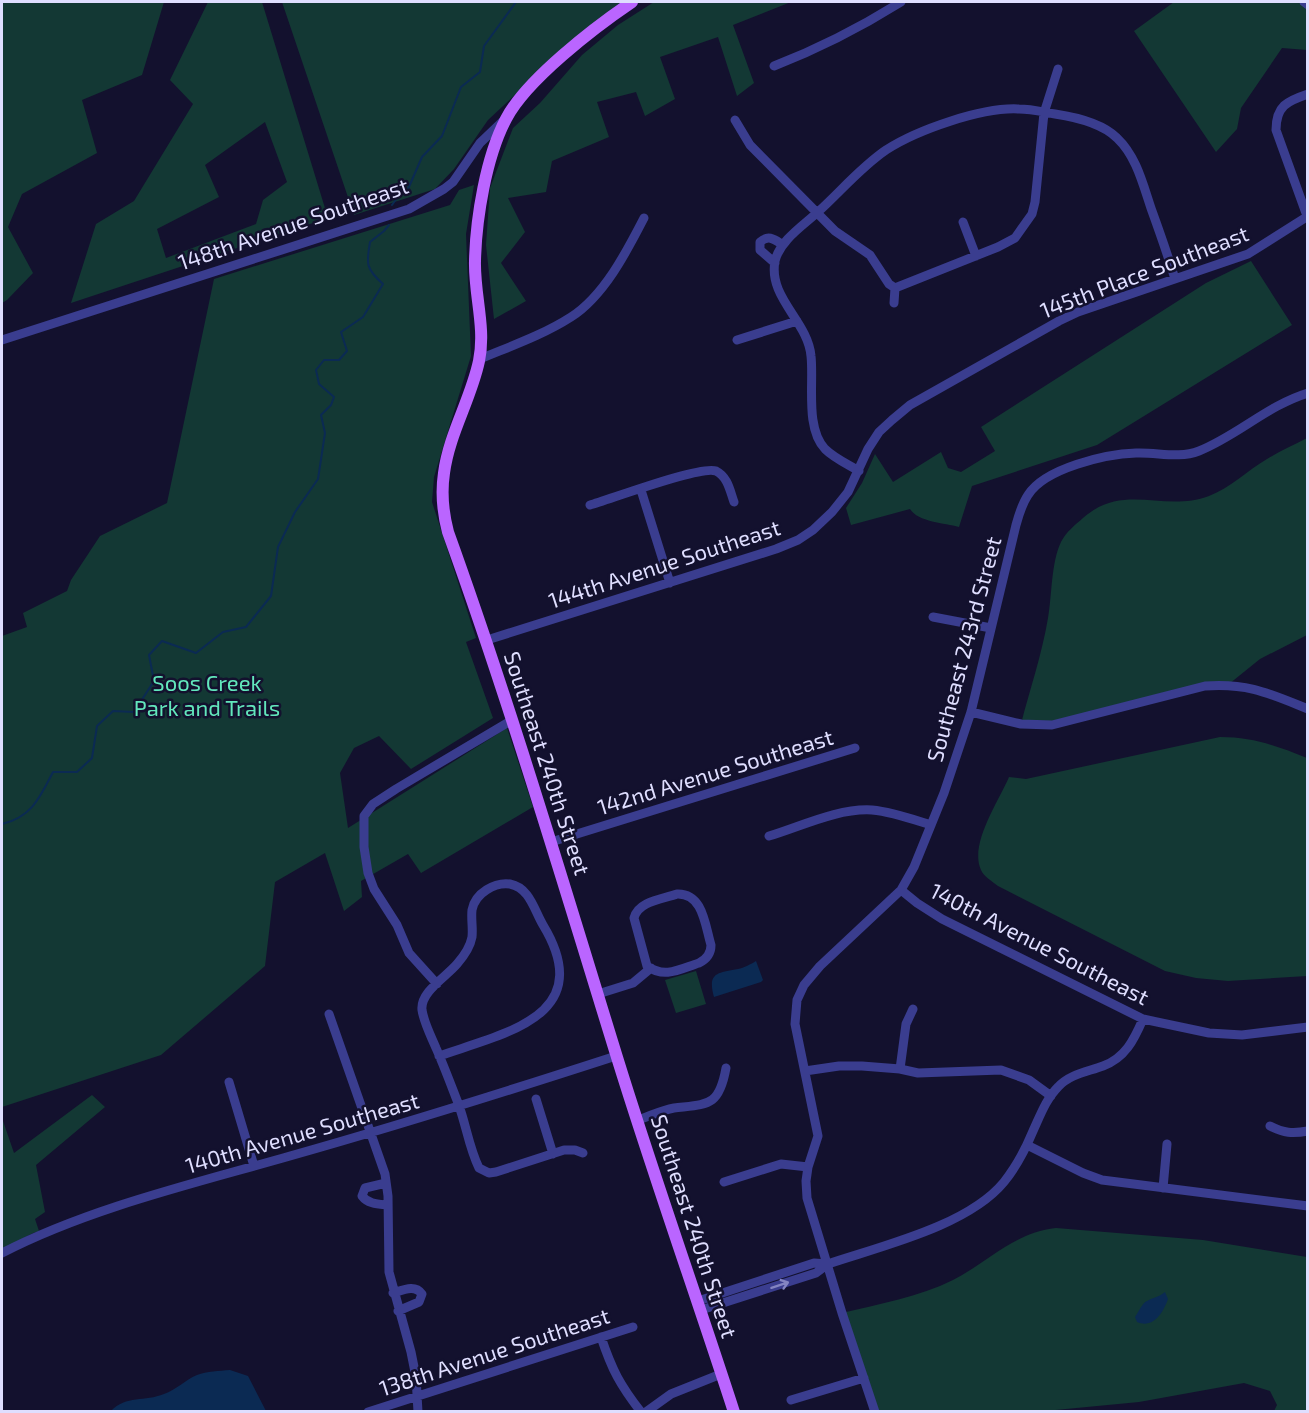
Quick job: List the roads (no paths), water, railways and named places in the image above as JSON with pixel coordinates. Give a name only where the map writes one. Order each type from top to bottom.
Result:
[{"type":"main road","name":"148th Avenue Southeast","points":[[506,118],[532,85],[560,59],[602,22],[632,2]]},
{"type":"main road","name":"Southeast 240th Street","points":[[506,118],[488,172],[477,222],[475,263],[480,317],[480,359],[447,458],[442,492],[448,532],[487,640],[616,1056],[734,1412]]},
{"type":"street","points":[[774,66],[810,52],[901,2]]},
{"type":"street","points":[[1304,2],[1308,5]]},
{"type":"street","points":[[895,288],[1015,238],[1032,214],[1044,113],[1058,69]]},
{"type":"street","points":[[1307,216],[1276,130],[1276,120],[1281,109],[1289,101],[1308,94]]},
{"type":"street","points":[[858,471],[833,456],[823,447],[817,436],[813,423],[811,355],[803,330],[783,300],[777,285],[775,263],[783,245],[805,221],[817,213],[885,151],[908,138],[969,116],[993,111],[1018,109],[1072,117],[1096,126],[1117,138],[1136,164],[1175,279]]},
{"type":"street","name":"148th Avenue Southeast","points":[[2,340],[409,209],[453,182],[480,143],[506,118]]},
{"type":"street","points":[[735,120],[750,145],[835,231],[870,255],[888,284],[895,288]]},
{"type":"street","name":"145th Place Southeast","points":[[858,471],[879,432],[910,405],[1059,321],[1078,312],[1248,254],[1307,216]]},
{"type":"street","points":[[480,359],[534,337],[572,316],[590,300],[625,257],[644,218]]},
{"type":"street","points":[[963,222],[976,256]]},
{"type":"street","points":[[775,263],[760,250],[760,242],[766,238],[772,238],[783,245]]},
{"type":"street","points":[[894,303],[895,288]]},
{"type":"street","points":[[737,340],[797,321]]},
{"type":"street","name":"Southeast 243rd Street","points":[[875,1412],[807,1198],[808,1167],[818,1136],[795,1014],[797,1000],[804,985],[820,966],[901,890],[914,867],[971,712],[1021,508],[1028,494],[1035,486],[1061,470],[1101,458],[1139,453],[1178,456],[1200,450],[1286,402],[1308,393]]},
{"type":"street","points":[[590,505],[687,473],[709,470],[716,471],[725,478],[734,502]]},
{"type":"street","name":"144th Avenue Southeast","points":[[487,640],[776,549],[798,540],[813,530],[832,512],[848,492],[858,471]]},
{"type":"street","points":[[641,490],[670,583]]},
{"type":"street","points":[[933,617],[991,628]]},
{"type":"street","points":[[971,712],[1021,724],[1052,725],[1205,686],[1229,684],[1253,688],[1308,708]]},
{"type":"street","points":[[436,984],[409,953],[398,926],[374,889],[368,873],[363,830],[364,816],[373,804],[512,720]]},
{"type":"street","name":"142nd Avenue Southeast","points":[[551,842],[855,748]]},
{"type":"street","points":[[769,836],[853,811],[893,813],[931,825]]},
{"type":"street","points":[[439,1056],[508,1032],[524,1024],[548,1006],[557,994],[561,978],[550,936],[530,897],[522,889],[511,884],[493,886],[475,902],[472,909],[472,936],[469,947],[447,976],[426,995],[422,1003],[422,1011],[439,1056],[459,1107],[477,1163],[484,1171],[496,1172],[564,1150],[583,1153]]},
{"type":"street","name":"140th Avenue Southeast","points":[[901,890],[942,919],[1143,1019],[1209,1033],[1242,1035],[1307,1029]]},
{"type":"street","points":[[677,894],[689,896],[698,904],[711,945],[708,956],[699,963],[665,973],[659,973],[651,968],[645,961],[634,924],[635,912],[644,904],[677,894]]},
{"type":"street","points":[[598,994],[633,983],[651,968]]},
{"type":"street","points":[[900,1069],[906,1024],[913,1009]]},
{"type":"street","points":[[329,1014],[372,1133],[386,1183],[388,1256],[393,1293],[411,1352],[418,1396],[418,1412]]},
{"type":"street","points":[[699,1305],[816,1273],[828,1264],[922,1232],[975,1208],[1004,1182],[1027,1145],[1051,1096],[1068,1078],[1104,1066],[1124,1053],[1135,1038],[1143,1019]]},
{"type":"street","name":"140th Avenue Southeast","points":[[2,1253],[67,1223],[459,1107],[616,1056]]},
{"type":"street","points":[[805,1071],[839,1066],[900,1069],[918,1073],[1001,1070],[1029,1080],[1051,1096]]},
{"type":"street","points":[[638,1120],[672,1108],[704,1105],[720,1090],[726,1068]]},
{"type":"street","points":[[229,1082],[254,1166]]},
{"type":"street","points":[[536,1099],[553,1154]]},
{"type":"street","points":[[1270,1126],[1284,1133],[1308,1131]]},
{"type":"street","points":[[1163,1188],[1167,1144]]},
{"type":"street","points":[[1027,1145],[1102,1180],[1308,1206]]},
{"type":"street","points":[[724,1182],[781,1164],[808,1167]]},
{"type":"street","points":[[386,1183],[364,1188],[362,1196],[372,1203],[388,1205]]},
{"type":"street","points":[[393,1293],[410,1288],[420,1290],[422,1294],[419,1302],[398,1311]]},
{"type":"street","name":"138th Avenue Southeast","points":[[368,1412],[633,1327]]},
{"type":"street","points":[[601,1337],[613,1372],[641,1412]]},
{"type":"street","points":[[646,1412],[670,1394],[722,1374]]},
{"type":"street","points":[[791,1400],[864,1378]]},
{"type":"water","points":[[756,961],[763,980],[761,982],[714,997],[712,983],[716,975],[743,968]]},
{"type":"water","points":[[1165,1292],[1168,1299],[1157,1318],[1143,1324],[1137,1322],[1135,1317],[1143,1304]]},
{"type":"water","points":[[230,1370],[248,1376],[266,1411],[111,1411],[129,1401],[168,1392],[197,1375]]},
{"type":"waterway","points":[[392,205],[408,189],[422,157],[442,136],[461,87],[480,72],[484,46],[516,2]]},
{"type":"waterway","points":[[2,824],[21,816],[34,805],[53,772],[77,772],[92,758],[97,726],[113,711],[134,712],[154,681],[149,655],[162,641],[196,653],[223,632],[246,627],[271,596],[278,547],[295,512],[318,479],[325,433],[321,415],[331,405],[334,397],[319,384],[316,370],[324,360],[339,360],[347,351],[341,332],[363,317],[383,284],[370,270],[368,256],[370,242],[389,225]]},
{"type":"park label","name":"Soos Creek Park and Trails","points":[[207,694]]}]
